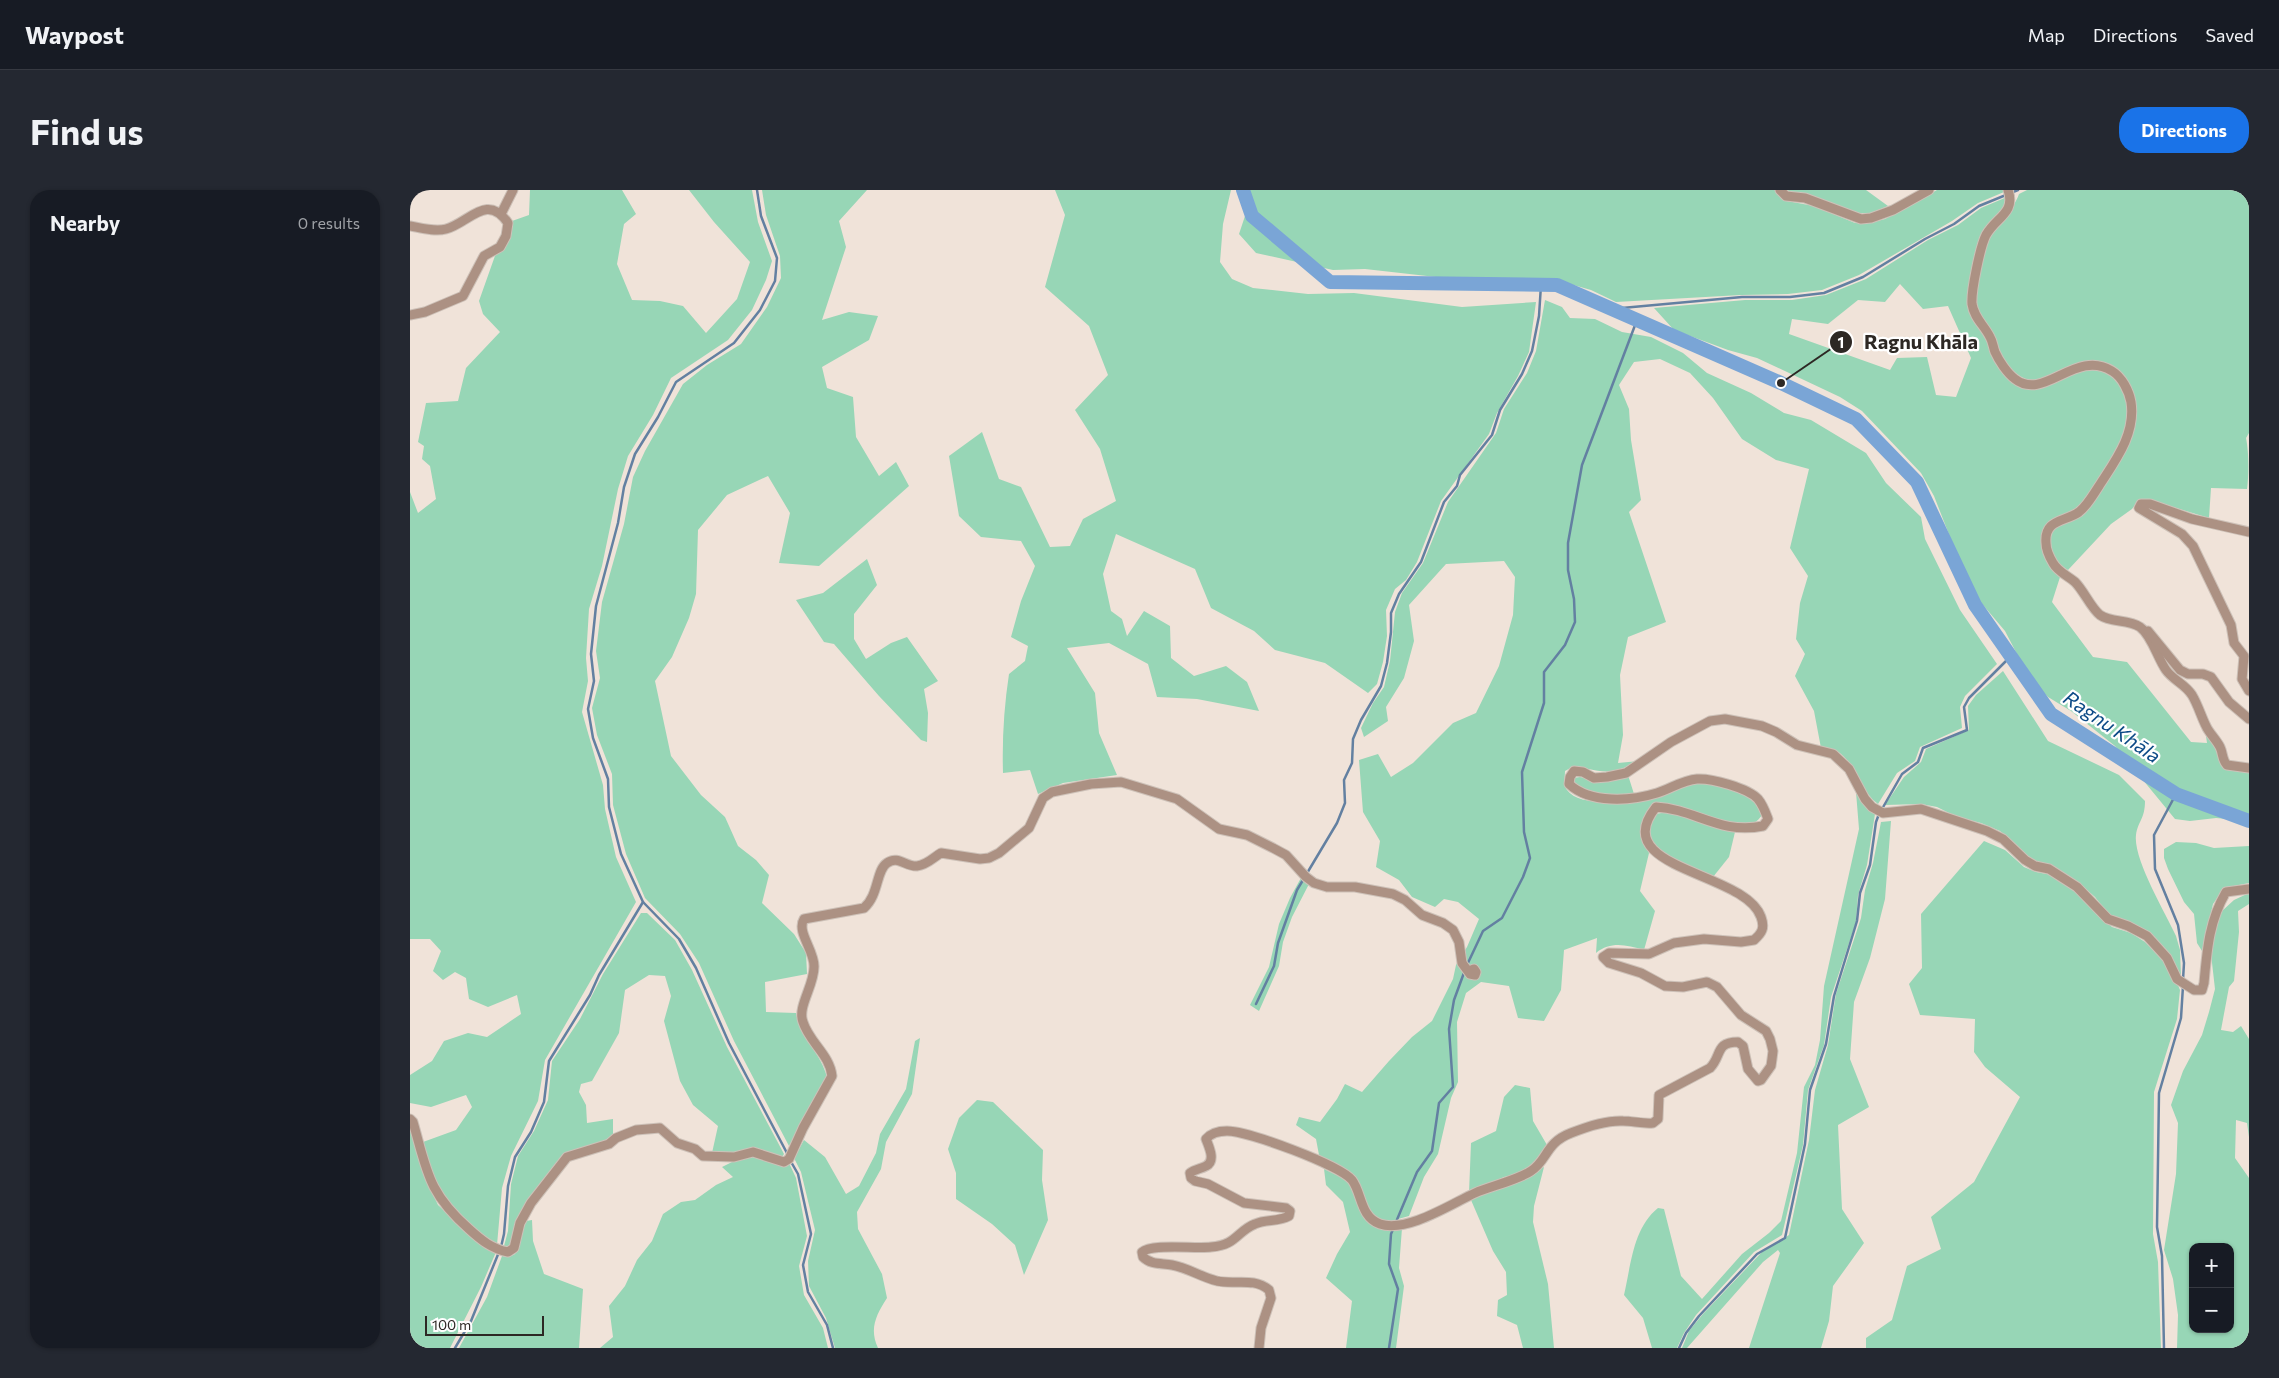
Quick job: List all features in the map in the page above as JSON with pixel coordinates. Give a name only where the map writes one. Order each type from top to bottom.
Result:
[{"type":"street","points":[[501,214],[513,190]]},
{"type":"street","points":[[1780,190],[1786,196],[1805,198],[1861,219],[1871,218],[1887,212],[1929,190]]},
{"type":"street","points":[[2008,190],[2012,201],[2009,208],[1986,236],[1976,272],[1972,303],[1975,315],[1992,340],[1999,360],[2015,379],[2035,386],[2062,373],[2094,364],[2107,368],[2118,375],[2125,386],[2131,402],[2129,432],[2122,448],[2090,499],[2079,512],[2057,520],[2050,527],[2046,542],[2052,562],[2060,572],[2074,581],[2101,616],[2132,623],[2150,632],[2180,670],[2188,674],[2203,674],[2211,677],[2229,702],[2249,719]]},
{"type":"street","points":[[410,226],[447,229],[479,211],[489,209],[501,214],[508,223],[506,236],[500,247],[484,256],[464,296],[451,303],[410,315]]},
{"type":"street","points":[[2249,532],[2192,520],[2150,504],[2141,504],[2139,508],[2182,534],[2193,546],[2230,625],[2234,643],[2244,656],[2242,679],[2249,691]]},
{"type":"street","points":[[2140,628],[2148,638],[2165,669],[2192,695],[2206,728],[2219,746],[2223,761],[2227,765],[2249,768]]},
{"type":"street","points":[[1259,1348],[1261,1328],[1271,1298],[1269,1290],[1262,1283],[1216,1281],[1187,1269],[1154,1264],[1143,1257],[1142,1252],[1145,1249],[1222,1246],[1238,1238],[1253,1224],[1289,1216],[1290,1211],[1286,1208],[1244,1203],[1208,1184],[1191,1178],[1190,1173],[1206,1167],[1210,1163],[1211,1154],[1206,1139],[1209,1135],[1226,1130],[1235,1132],[1270,1141],[1321,1162],[1352,1179],[1366,1213],[1378,1224],[1393,1225],[1409,1222],[1434,1213],[1476,1193],[1534,1170],[1552,1144],[1572,1132],[1608,1122],[1653,1123],[1658,1119],[1659,1095],[1710,1068],[1714,1064],[1720,1048],[1725,1044],[1738,1042],[1743,1046],[1748,1068],[1758,1080],[1761,1080],[1771,1066],[1773,1051],[1766,1031],[1741,1015],[1718,987],[1707,982],[1683,987],[1666,986],[1641,973],[1609,963],[1603,957],[1609,952],[1649,954],[1674,943],[1690,940],[1754,940],[1762,932],[1764,924],[1758,909],[1748,898],[1727,886],[1677,865],[1654,852],[1644,832],[1646,823],[1656,807],[1669,808],[1714,823],[1743,829],[1763,826],[1768,819],[1764,808],[1757,798],[1747,791],[1696,779],[1656,793],[1637,797],[1606,798],[1588,795],[1576,791],[1569,784],[1570,777],[1574,771],[1582,772],[1594,778],[1626,773],[1671,742],[1710,721],[1725,720],[1762,726],[1797,745],[1833,754],[1855,777],[1865,799],[1872,807],[1883,813],[1921,809],[1988,830],[2003,839],[2025,860],[2035,866],[2050,869],[2077,887],[2108,918],[2147,936],[2167,958],[2177,979],[2194,990],[2202,990],[2209,933],[2221,901],[2226,892],[2249,889]]},
{"type":"street","points":[[410,1119],[413,1122],[429,1178],[440,1201],[465,1226],[492,1248],[508,1252],[514,1248],[520,1223],[530,1203],[567,1157],[609,1144],[620,1136],[636,1130],[660,1128],[677,1143],[695,1149],[703,1156],[734,1157],[753,1152],[784,1162],[789,1160],[803,1128],[832,1076],[831,1067],[802,1022],[801,1011],[814,978],[814,964],[811,951],[802,931],[801,924],[804,919],[864,908],[872,902],[883,866],[888,862],[900,861],[910,866],[919,866],[942,852],[980,859],[994,856],[1029,828],[1043,798],[1052,792],[1108,781],[1121,782],[1177,799],[1218,829],[1247,835],[1286,855],[1306,878],[1314,883],[1327,887],[1355,887],[1393,894],[1405,900],[1422,915],[1443,923],[1453,930],[1459,942],[1462,962],[1469,971]]},
{"type":"green space","points":[[530,190],[622,190],[636,214],[624,224],[617,264],[632,300],[660,301],[683,306],[706,333],[737,299],[750,262],[714,222],[689,190],[752,190],[758,222],[772,261],[766,280],[752,310],[728,340],[671,378],[653,415],[628,456],[618,489],[602,566],[589,609],[586,658],[588,681],[582,712],[603,785],[605,809],[616,857],[636,902],[545,1060],[538,1101],[511,1156],[502,1188],[497,1245],[489,1243],[452,1210],[431,1175],[423,1142],[456,1130],[472,1107],[466,1095],[431,1107],[410,1103],[410,1075],[432,1061],[444,1041],[468,1033],[487,1037],[521,1014],[517,995],[488,1007],[469,999],[466,978],[455,972],[443,980],[433,971],[441,951],[430,939],[410,939],[410,492],[418,513],[436,499],[430,466],[422,459],[424,446],[418,442],[426,403],[458,401],[466,368],[500,332],[483,314],[479,301],[496,253],[507,244],[512,231],[512,221],[529,215]]},
{"type":"green space","points":[[762,190],[867,190],[839,221],[846,247],[822,320],[849,312],[878,316],[869,340],[822,367],[827,388],[853,397],[856,437],[879,476],[896,462],[909,486],[819,566],[779,563],[790,513],[768,476],[727,495],[698,530],[696,594],[689,618],[672,657],[655,681],[671,756],[701,795],[725,817],[738,846],[756,860],[769,875],[762,903],[794,934],[806,953],[807,974],[765,982],[766,1012],[796,1013],[802,1030],[827,1077],[789,1146],[734,1041],[699,963],[680,934],[645,898],[626,854],[613,805],[612,774],[597,735],[592,708],[600,678],[596,651],[602,602],[624,524],[633,477],[645,451],[683,384],[707,365],[741,344],[767,307],[781,278],[780,256],[766,215]]},
{"type":"green space","points":[[1055,190],[1231,190],[1223,224],[1220,262],[1232,279],[1253,288],[1308,294],[1354,293],[1462,307],[1536,302],[1529,352],[1518,376],[1497,413],[1489,434],[1441,501],[1417,562],[1406,580],[1395,589],[1386,610],[1387,636],[1383,662],[1377,684],[1368,693],[1325,663],[1275,650],[1254,631],[1211,608],[1195,569],[1116,534],[1103,574],[1111,611],[1122,619],[1127,636],[1144,611],[1170,626],[1171,658],[1194,676],[1226,666],[1247,682],[1259,711],[1197,699],[1157,697],[1148,664],[1109,643],[1067,648],[1095,693],[1099,733],[1117,775],[1063,783],[1038,794],[1030,770],[1003,773],[1004,723],[1009,674],[1025,661],[1028,646],[1011,637],[1021,601],[1035,566],[1021,541],[981,537],[959,516],[949,456],[982,432],[999,479],[1021,487],[1050,547],[1070,546],[1083,519],[1116,501],[1100,449],[1075,410],[1108,375],[1089,326],[1045,287],[1065,215]]},
{"type":"green space","points":[[1250,190],[1776,190],[1787,201],[1814,206],[1855,223],[1869,223],[1885,219],[1937,190],[2003,190],[2004,192],[1978,203],[1952,221],[1859,275],[1822,290],[1788,294],[1616,302],[1591,290],[1563,282],[1541,279],[1500,280],[1436,277],[1365,269],[1333,270],[1256,253],[1239,234],[1249,204]]},
{"type":"green space","points":[[1786,190],[1866,190],[1888,206],[1871,213],[1859,213]]},
{"type":"green space","points":[[2027,190],[2249,190],[2249,433],[2246,438],[2248,450],[2247,489],[2211,488],[2209,518],[2150,500],[2139,500],[2132,509],[2111,524],[2068,570],[2054,556],[2049,544],[2049,537],[2056,525],[2080,514],[2106,478],[2129,440],[2130,429],[2126,383],[2093,362],[2053,378],[2031,381],[2008,367],[1992,342],[1979,312],[1976,298],[1981,264],[1994,231],[2012,208],[2019,194]]},
{"type":"green space","points":[[2007,197],[2008,204],[1988,226],[1970,291],[1990,344],[2023,387],[2093,367],[2105,371],[2116,379],[2124,390],[2129,406],[2129,421],[2120,447],[2087,499],[2076,511],[2056,519],[2044,538],[2061,574],[2052,602],[2093,657],[2127,662],[2191,742],[2207,743],[2206,736],[2208,735],[2227,770],[2249,772],[2249,821],[2216,818],[2190,821],[2175,819],[2115,746],[2071,711],[2048,697],[2030,679],[2005,631],[1978,599],[1968,583],[1934,496],[1921,473],[1862,411],[1840,397],[1757,358],[1728,350],[1674,330],[1654,308],[1745,300],[1792,300],[1826,295],[1866,279],[1928,240],[1958,225],[1981,208]],"holes":[[[1900,284],[1923,309],[1948,306],[1971,358],[1956,397],[1936,395],[1927,357],[1897,358],[1890,370],[1789,334],[1792,319],[1828,324],[1858,300],[1885,302]]]},
{"type":"green space","points":[[1545,300],[1562,307],[1570,318],[1595,319],[1622,332],[1651,337],[1683,353],[1707,373],[1751,393],[1784,413],[1811,420],[1866,453],[1886,483],[1921,517],[1925,539],[1960,610],[1997,664],[1965,696],[1960,707],[1962,728],[1920,747],[1915,761],[1897,773],[1878,804],[1867,792],[1843,756],[1835,750],[1821,748],[1814,711],[1795,676],[1805,654],[1796,639],[1800,603],[1808,576],[1790,548],[1809,469],[1776,460],[1742,439],[1713,398],[1690,373],[1660,359],[1634,362],[1619,385],[1629,409],[1631,440],[1641,500],[1629,512],[1666,622],[1628,637],[1620,675],[1623,735],[1618,763],[1639,761],[1614,771],[1593,770],[1574,766],[1565,771],[1565,786],[1574,796],[1585,800],[1611,802],[1665,794],[1692,783],[1703,782],[1749,795],[1763,813],[1753,823],[1739,826],[1667,805],[1652,806],[1642,826],[1642,835],[1649,853],[1640,891],[1655,911],[1644,950],[1613,945],[1596,953],[1597,938],[1564,950],[1561,990],[1544,1021],[1518,1018],[1509,986],[1481,982],[1466,993],[1457,1022],[1458,1082],[1451,1098],[1438,1154],[1424,1177],[1409,1216],[1391,1221],[1380,1221],[1368,1211],[1355,1176],[1319,1155],[1316,1139],[1296,1125],[1299,1117],[1320,1122],[1337,1099],[1345,1084],[1362,1092],[1412,1037],[1432,1021],[1453,979],[1456,965],[1467,947],[1479,919],[1458,902],[1444,899],[1435,907],[1412,897],[1399,880],[1376,867],[1380,841],[1363,812],[1359,760],[1378,754],[1391,777],[1413,763],[1453,723],[1476,713],[1499,666],[1513,615],[1515,577],[1504,561],[1446,564],[1409,605],[1414,641],[1404,678],[1386,707],[1388,721],[1364,737],[1361,728],[1373,703],[1384,687],[1390,661],[1395,612],[1402,593],[1423,563],[1448,502],[1496,433],[1504,409],[1527,373],[1536,351]]},
{"type":"green space","points":[[867,559],[877,585],[854,614],[854,639],[866,659],[891,643],[907,637],[938,681],[924,689],[928,713],[927,742],[921,740],[879,696],[834,644],[824,642],[796,600],[823,593]]},
{"type":"green space","points":[[2003,671],[2048,741],[2119,775],[2145,801],[2144,812],[2136,835],[2136,845],[2144,871],[2176,936],[2180,950],[2181,976],[2168,954],[2148,932],[2109,915],[2095,897],[2079,883],[2059,870],[2031,859],[2000,831],[1981,823],[1957,817],[1937,807],[1921,804],[1885,805],[1904,777],[1921,762],[1926,749],[1969,730],[1968,706],[1976,695]]},
{"type":"green space","points":[[1628,775],[1634,794],[1619,796],[1586,792],[1573,783],[1574,778],[1580,777],[1605,781]]},
{"type":"green space","points":[[1856,792],[1865,806],[1875,814],[1867,865],[1858,895],[1856,922],[1831,997],[1824,1045],[1808,1090],[1803,1145],[1782,1235],[1754,1252],[1696,1315],[1677,1348],[1652,1348],[1643,1318],[1624,1295],[1638,1236],[1650,1216],[1658,1208],[1664,1209],[1681,1276],[1702,1299],[1742,1254],[1781,1221],[1797,1153],[1804,1087],[1815,1065],[1820,1040],[1824,986],[1859,829]]},
{"type":"green space","points":[[1668,812],[1735,832],[1729,857],[1713,877],[1697,872],[1653,846],[1648,823],[1655,814]]},
{"type":"green space","points":[[1891,821],[1885,899],[1870,958],[1854,1002],[1850,1059],[1869,1107],[1838,1125],[1842,1209],[1864,1243],[1833,1286],[1829,1321],[1821,1348],[1749,1348],[1780,1253],[1778,1250],[1763,1262],[1687,1348],[1682,1348],[1689,1331],[1703,1314],[1762,1252],[1789,1235],[1809,1140],[1815,1090],[1828,1045],[1836,994],[1861,918],[1865,890],[1873,863],[1881,822]]},
{"type":"green space","points":[[1984,841],[2005,850],[2024,867],[2036,872],[2052,875],[2071,888],[2112,927],[2131,933],[2145,942],[2171,968],[2180,990],[2177,1019],[2154,1092],[2153,1234],[2158,1262],[2161,1348],[1866,1348],[1866,1338],[1892,1320],[1907,1266],[1941,1249],[1931,1217],[1974,1182],[2020,1097],[1985,1067],[1974,1052],[1975,1019],[1920,1015],[1909,984],[1922,968],[1921,914]]},
{"type":"green space","points":[[2176,842],[2196,843],[2214,848],[2249,846],[2249,883],[2224,888],[2213,904],[2202,951],[2197,943],[2194,914],[2184,902],[2164,858],[2164,849]]},
{"type":"green space","points":[[1302,876],[1309,884],[1292,917],[1283,942],[1279,966],[1259,1011],[1250,1005],[1269,967],[1279,924]]},
{"type":"green space","points":[[2249,893],[2249,904],[2238,911],[2239,932],[2234,981],[2229,987],[2221,1030],[2233,1032],[2241,1026],[2249,1039],[2249,1137],[2247,1123],[2236,1120],[2235,1158],[2249,1178],[2249,1348],[2177,1348],[2178,1315],[2173,1279],[2164,1250],[2176,1174],[2178,1123],[2171,1105],[2183,1071],[2202,1035],[2209,1012],[2215,989],[2211,954],[2214,930],[2222,911],[2234,900]]},
{"type":"green space","points":[[641,913],[647,913],[675,940],[692,970],[727,1047],[784,1154],[782,1157],[712,1153],[718,1126],[693,1105],[680,1081],[664,1021],[671,996],[665,976],[649,975],[625,990],[619,1033],[592,1081],[581,1084],[579,1092],[586,1105],[587,1123],[613,1119],[613,1136],[601,1143],[569,1153],[563,1157],[510,1247],[504,1246],[508,1231],[511,1184],[518,1156],[534,1131],[548,1100],[552,1061],[580,1019],[603,974]]},
{"type":"green space","points":[[920,1038],[912,1094],[886,1142],[881,1169],[857,1212],[858,1229],[882,1274],[887,1298],[875,1322],[874,1335],[878,1348],[835,1348],[826,1318],[809,1286],[808,1261],[815,1230],[801,1172],[794,1158],[804,1140],[825,1157],[846,1194],[859,1186],[876,1153],[880,1134],[906,1089],[915,1041]]},
{"type":"green space","points":[[1515,1085],[1530,1088],[1533,1121],[1547,1145],[1529,1170],[1504,1177],[1469,1193],[1471,1143],[1496,1131],[1504,1097]]},
{"type":"green space","points":[[977,1100],[993,1102],[1043,1150],[1042,1180],[1048,1220],[1024,1275],[1015,1245],[992,1224],[956,1199],[956,1173],[948,1149],[959,1118]]},
{"type":"green space","points":[[410,1124],[425,1178],[438,1205],[483,1246],[496,1252],[481,1287],[450,1348],[410,1348]]},
{"type":"green space","points":[[753,1156],[781,1165],[789,1163],[796,1178],[807,1236],[799,1266],[804,1295],[823,1328],[828,1348],[600,1348],[613,1337],[609,1306],[625,1286],[637,1260],[652,1241],[663,1214],[681,1202],[695,1200],[716,1185],[733,1177],[722,1167],[736,1160]]},
{"type":"green space","points":[[1544,1167],[1534,1206],[1533,1222],[1548,1284],[1554,1348],[1523,1348],[1517,1325],[1497,1316],[1498,1300],[1507,1295],[1506,1272],[1493,1251],[1471,1200]]},
{"type":"green space","points":[[1324,1169],[1351,1182],[1355,1190],[1356,1201],[1365,1214],[1402,1228],[1399,1268],[1404,1286],[1396,1348],[1346,1348],[1352,1301],[1326,1278],[1350,1232],[1343,1202],[1326,1185]]},
{"type":"green space","points":[[532,1220],[533,1241],[544,1274],[583,1289],[579,1348],[459,1348],[487,1297],[502,1256],[509,1257],[515,1254],[526,1221]]},
{"type":"waterway","points":[[757,190],[761,216],[777,258],[775,281],[760,310],[734,343],[676,382],[658,417],[635,454],[624,487],[618,523],[596,606],[591,654],[594,681],[588,709],[593,738],[608,779],[609,807],[621,854],[643,902],[679,939],[696,968],[729,1043],[788,1155]]},
{"type":"waterway","name":"Ragnu Khāla","points":[[1243,190],[1252,216],[1330,282],[1557,285],[1781,383],[1856,419],[1917,482],[1975,605],[2051,714],[2176,794],[2249,821]]},
{"type":"waterway","points":[[1611,309],[1742,297],[1790,297],[1824,293],[1863,277],[1925,239],[1954,224],[1979,206],[2018,190]]},
{"type":"waterway","points":[[1256,1004],[1274,966],[1278,943],[1297,890],[1337,823],[1345,803],[1344,780],[1352,763],[1353,739],[1361,720],[1381,686],[1387,663],[1391,632],[1391,613],[1399,594],[1421,562],[1444,502],[1457,486],[1460,475],[1492,435],[1500,410],[1522,374],[1532,351],[1539,316],[1541,285]]},
{"type":"waterway","points":[[1467,965],[1483,931],[1502,918],[1523,877],[1530,858],[1524,832],[1522,772],[1544,703],[1544,672],[1565,645],[1575,622],[1574,599],[1568,570],[1568,543],[1582,465],[1637,320]]},
{"type":"waterway","points":[[1882,809],[1902,774],[1918,762],[1923,748],[1967,730],[1964,707],[1969,698],[2011,656]]},
{"type":"waterway","points":[[2176,794],[2154,835],[2155,869],[2178,925],[2184,963],[2183,980]]},
{"type":"waterway","points":[[1679,1348],[1686,1333],[1699,1316],[1757,1254],[1785,1238],[1805,1144],[1810,1090],[1826,1044],[1834,996],[1857,921],[1860,893],[1870,865],[1876,822],[1879,814]]},
{"type":"waterway","points":[[501,1247],[508,1186],[515,1157],[531,1132],[544,1102],[549,1061],[590,995],[599,975],[643,902]]},
{"type":"waterway","points":[[1396,1222],[1417,1172],[1432,1151],[1439,1103],[1453,1087],[1449,1029],[1454,1000],[1465,970]]},
{"type":"waterway","points":[[2164,1348],[2162,1256],[2157,1227],[2159,1093],[2181,1018],[2183,986]]},
{"type":"waterway","points":[[790,1160],[798,1174],[811,1234],[803,1265],[808,1292],[827,1325],[833,1348]]},
{"type":"waterway","points":[[1389,1348],[1398,1289],[1389,1264],[1391,1234],[1394,1227]]},
{"type":"waterway","points":[[455,1348],[471,1321],[499,1252]]},
{"type":"place","name":"Ragnu Khāla","points":[[1781,383]]}]
